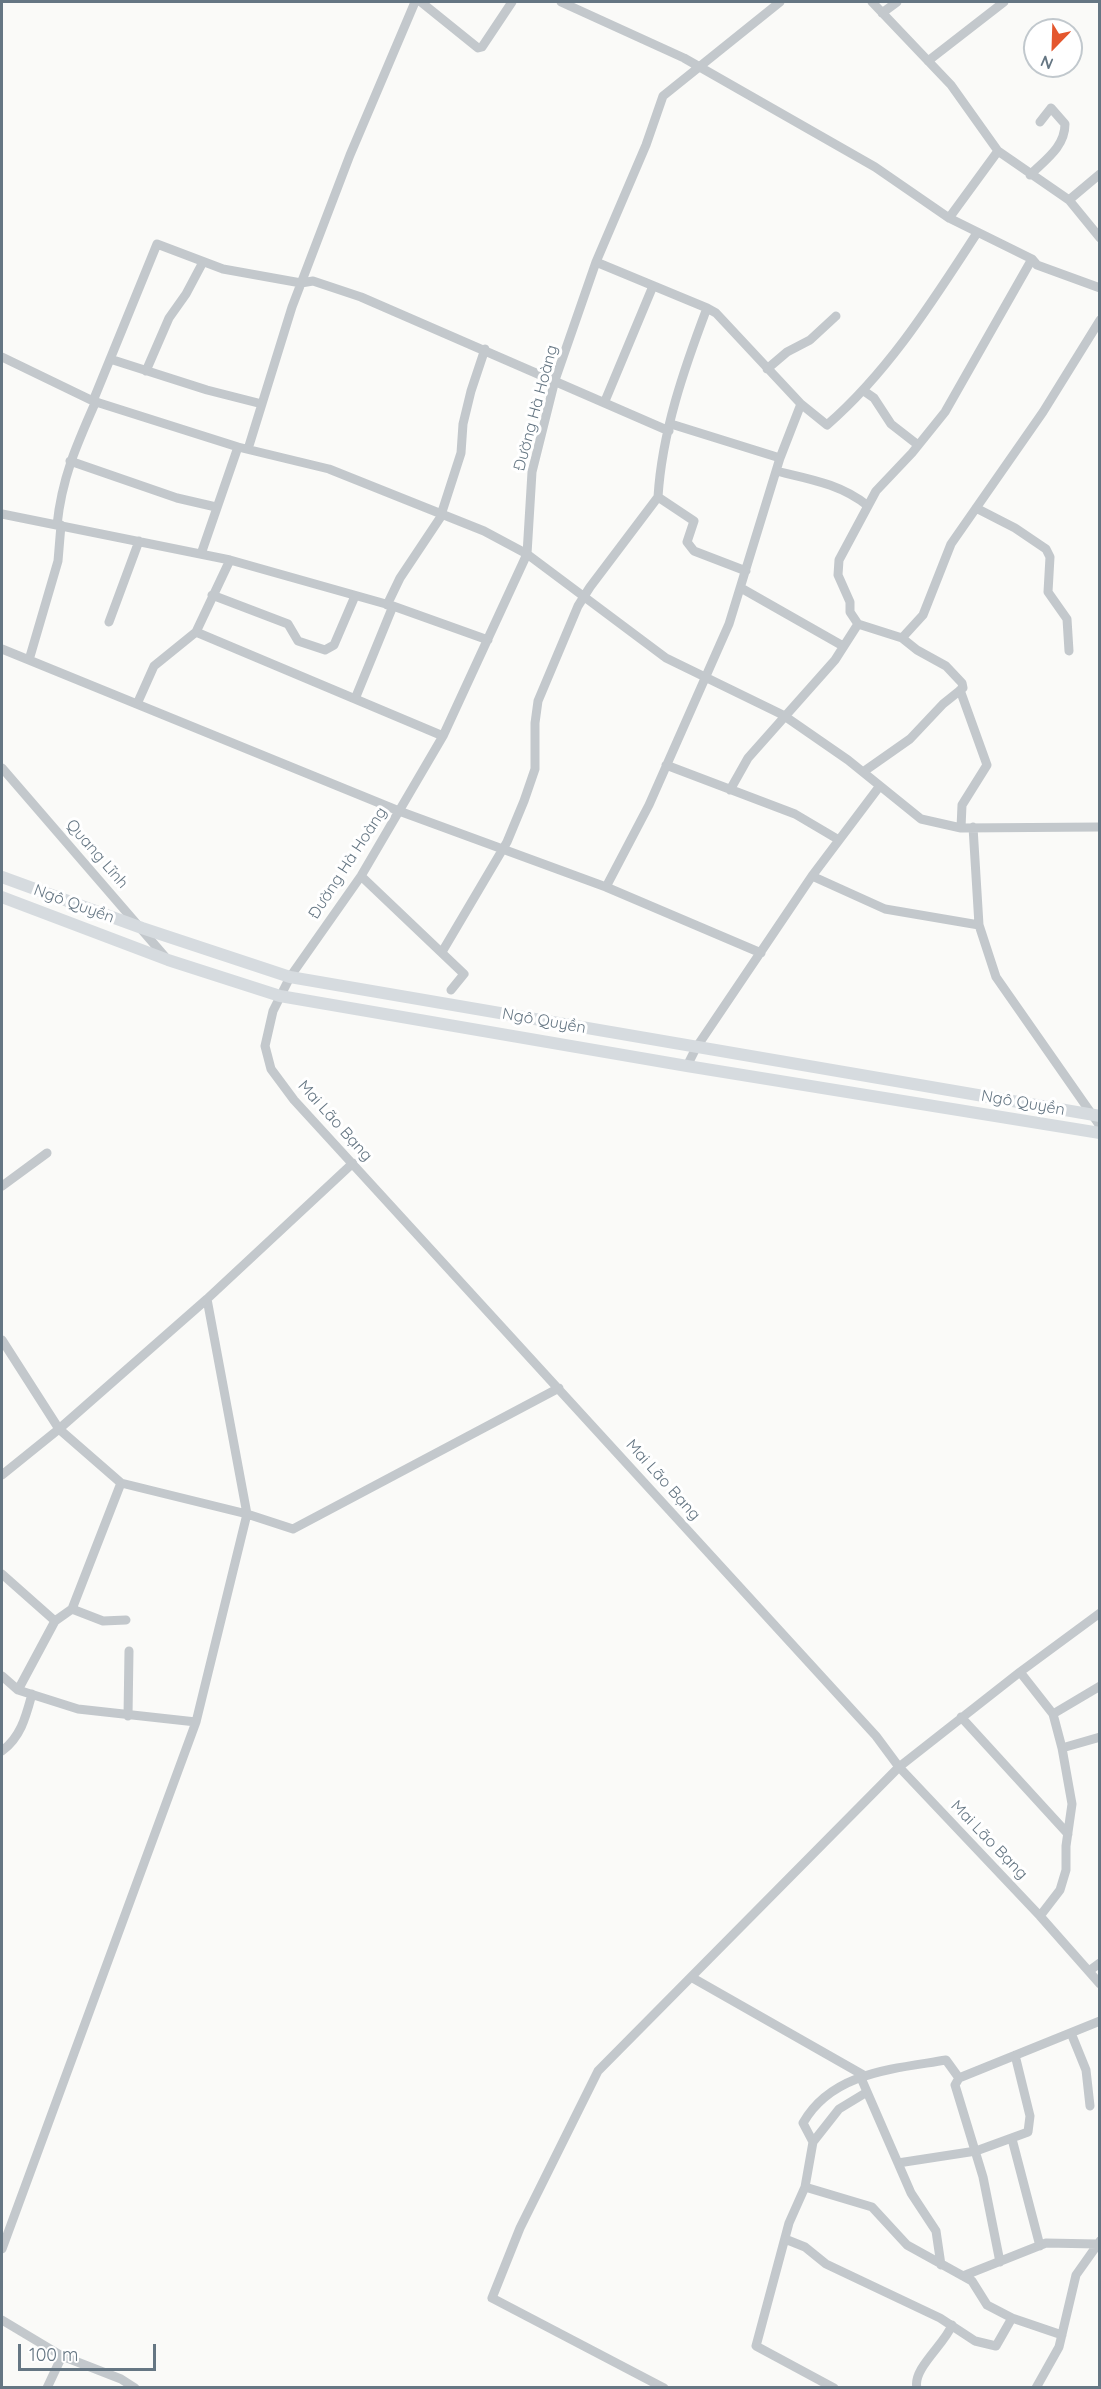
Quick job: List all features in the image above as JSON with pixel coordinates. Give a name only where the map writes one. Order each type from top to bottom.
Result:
[{"type":"main road","name":"Ngô Quyền","points":[[2,877],[142,928],[291,976],[1097,1119]]},
{"type":"main road","name":"Ngô Quyền","points":[[2,897],[168,960],[280,996],[687,1066],[1100,1132]]},
{"type":"street","points":[[201,554],[216,507],[262,404],[301,284],[350,155],[415,2]]},
{"type":"street","points":[[422,2],[478,48],[483,47],[512,2]]},
{"type":"street","points":[[561,2],[700,67],[875,167],[949,218],[1032,259],[1037,265],[1100,288]]},
{"type":"street","name":"Đường Hà Hoàng","points":[[291,976],[361,876],[443,736],[527,554],[532,472],[555,380],[596,262],[646,145],[663,96],[780,2]]},
{"type":"street","points":[[872,2],[951,85],[998,151],[1069,200],[1100,238]]},
{"type":"street","points":[[882,13],[897,2]]},
{"type":"street","points":[[928,61],[1004,2]]},
{"type":"street","points":[[1030,175],[1060,144],[1065,134],[1065,124],[1050,108],[1040,122]]},
{"type":"street","points":[[949,218],[998,151]]},
{"type":"street","points":[[1069,200],[1100,174]]},
{"type":"street","points":[[596,262],[716,313],[766,369],[801,404],[827,425],[864,391],[917,323],[977,233]]},
{"type":"street","points":[[29,660],[58,561],[60,491],[157,244],[222,268],[301,284],[313,282],[361,297],[670,427],[780,458]]},
{"type":"street","points":[[863,772],[910,739],[943,704],[960,690],[962,683],[946,666],[917,650],[902,638],[858,624],[850,612],[850,602],[840,581],[839,560],[876,491],[945,412],[1032,259]]},
{"type":"street","points":[[146,371],[169,318],[186,294],[203,262]]},
{"type":"street","points":[[605,401],[653,286]]},
{"type":"street","points":[[442,952],[503,849],[533,778],[538,701],[583,597],[658,497],[670,427],[684,369],[707,308]]},
{"type":"street","points":[[766,369],[787,352],[810,340],[836,316]]},
{"type":"street","points":[[902,638],[924,615],[951,544],[1043,412],[1100,320]]},
{"type":"street","points":[[355,699],[400,578],[428,540],[442,514],[454,479],[471,391],[485,349]]},
{"type":"street","points":[[2,357],[95,401],[243,448],[329,469],[484,531],[527,554],[666,657],[783,715],[863,772],[921,819],[961,828],[1100,827]]},
{"type":"street","points":[[110,359],[262,404]]},
{"type":"street","points":[[864,391],[874,398],[891,424],[918,445]]},
{"type":"street","points":[[606,887],[649,806],[704,675],[729,624],[780,458],[801,404]]},
{"type":"street","points":[[70,461],[177,498],[216,507]]},
{"type":"street","points":[[776,471],[824,482],[849,493],[868,506]]},
{"type":"street","points":[[658,497],[694,521],[687,542],[694,551],[746,571]]},
{"type":"street","points":[[976,508],[1015,528],[1046,549],[1050,557],[1048,592],[1066,620],[1069,651]]},
{"type":"street","points":[[2,514],[230,560],[390,606],[488,640]]},
{"type":"street","points":[[109,622],[139,541]]},
{"type":"street","points":[[137,704],[154,666],[196,632],[230,560]]},
{"type":"street","points":[[741,588],[843,646]]},
{"type":"street","points":[[212,596],[288,624],[298,641],[325,650],[334,645],[355,596]]},
{"type":"street","points":[[730,790],[748,758],[783,715],[835,660],[858,624]]},
{"type":"street","points":[[196,632],[443,736]]},
{"type":"street","points":[[2,649],[399,811],[606,887],[761,953]]},
{"type":"street","points":[[960,690],[987,765],[962,805],[961,828]]},
{"type":"street","points":[[666,765],[807,819],[838,840]]},
{"type":"street","name":"Quang Lĩnh","points":[[2,768],[168,960]]},
{"type":"street","points":[[687,1066],[696,1048],[813,876],[879,787]]},
{"type":"street","points":[[974,828],[979,926],[996,977],[1097,1119]]},
{"type":"street","points":[[361,876],[464,974],[451,990]]},
{"type":"street","points":[[813,876],[885,909],[979,926]]},
{"type":"street","name":"Mai Lão Bạng","points":[[291,976],[280,996],[267,1030],[265,1046],[271,1069],[294,1100],[876,1736],[899,1767],[1040,1916],[1100,1984]]},
{"type":"street","points":[[2,1186],[47,1153]]},
{"type":"street","points":[[2,1475],[59,1429],[207,1299],[353,1163]]},
{"type":"street","points":[[2,2250],[196,1722],[247,1514],[207,1299]]},
{"type":"street","points":[[2,1340],[59,1429],[121,1483],[247,1514],[293,1529],[559,1389]]},
{"type":"street","points":[[18,1690],[55,1621],[72,1609],[121,1483]]},
{"type":"street","points":[[2,1574],[55,1621]]},
{"type":"street","points":[[72,1609],[103,1621],[126,1620]]},
{"type":"street","points":[[664,2388],[492,2298],[520,2228],[598,2071],[899,1767],[1020,1671],[1100,1613]]},
{"type":"street","points":[[128,1716],[129,1651]]},
{"type":"street","points":[[1020,1671],[1053,1714],[1072,1804],[1067,1865],[1063,1884],[1040,1916]]},
{"type":"street","points":[[2,1676],[18,1690],[78,1709],[196,1722]]},
{"type":"street","points":[[1053,1714],[1100,1686]]},
{"type":"street","points":[[2,1751],[14,1740],[20,1730],[32,1695]]},
{"type":"street","points":[[961,1717],[1068,1834]]},
{"type":"street","points":[[1062,1748],[1100,1737]]},
{"type":"street","points":[[1089,1971],[1100,1963]]},
{"type":"street","points":[[692,1977],[863,2077],[867,2092],[914,2199],[936,2231],[941,2265]]},
{"type":"street","points":[[1000,2262],[976,2151],[955,2085],[959,2078],[1100,2021]]},
{"type":"street","points":[[1071,2033],[1086,2070],[1090,2106]]},
{"type":"street","points":[[898,2163],[976,2151],[1028,2132],[1030,2123],[1015,2055]]},
{"type":"street","points":[[813,2142],[803,2123],[828,2092],[863,2077],[946,2060],[959,2078]]},
{"type":"street","points":[[834,2388],[756,2346],[785,2239],[805,2187],[813,2142],[839,2109],[867,2092]]},
{"type":"street","points":[[1012,2139],[1040,2246]]},
{"type":"street","points":[[805,2187],[872,2207],[907,2245],[972,2281],[987,2305],[1012,2318],[1062,2335]]},
{"type":"street","points":[[785,2239],[805,2247],[826,2264],[952,2325],[975,2341],[991,2346],[1001,2341],[1012,2318]]},
{"type":"street","points":[[963,2276],[1046,2243],[1098,2248]]},
{"type":"street","points":[[1036,2388],[1059,2347],[1076,2275],[1098,2248]]},
{"type":"street","points":[[2,2320],[62,2356],[121,2379],[135,2388]]},
{"type":"street","points":[[916,2388],[917,2375],[942,2345],[952,2325]]},
{"type":"street","points":[[47,2388],[62,2356]]}]
